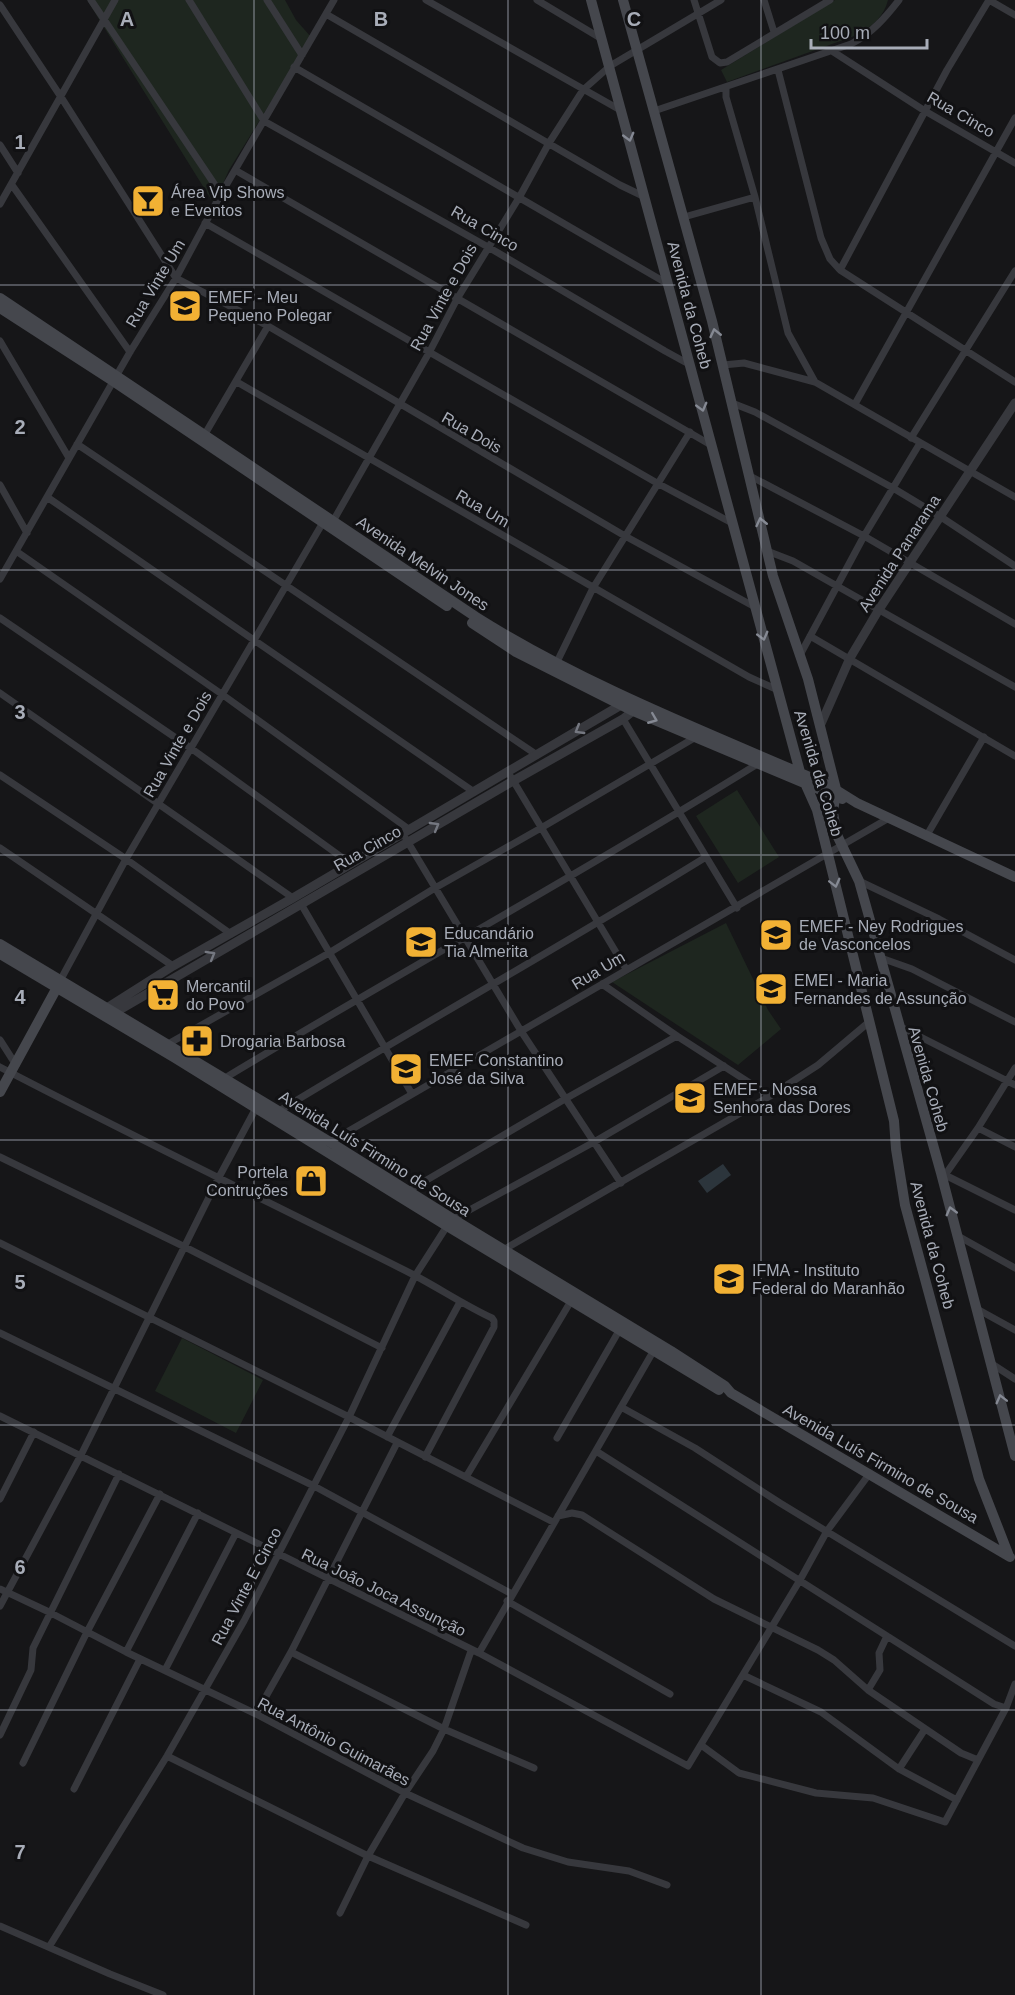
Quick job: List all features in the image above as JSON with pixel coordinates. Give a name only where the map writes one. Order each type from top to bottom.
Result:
[{"type":"main road","name":"Avenida da Coheb","points":[[591,0],[800,772],[817,810],[894,1121],[905,1205],[979,1479],[1012,1558]]},
{"type":"main road","name":"Avenida da Coheb","points":[[623,0],[723,365],[773,576],[808,679]]},
{"type":"main road","name":"Avenida Melvin Jones","points":[[0,298],[328,523],[555,667],[696,737],[804,783],[836,793]]},
{"type":"main road","name":"Avenida Melvin Jones","points":[[0,308],[205,434],[328,523]]},
{"type":"main road","name":"Avenida Coheb","points":[[808,679],[836,793],[833,813],[835,824],[842,846],[859,880],[943,1174],[1014,1449]]},
{"type":"main road","name":"Avenida Melvin Jones","points":[[636,707],[800,772],[836,793],[1015,876]]},
{"type":"main road","name":"Avenida Luís Firmino de Sousa","points":[[0,944],[59,984]]},
{"type":"main road","name":"Avenida Luís Firmino de Sousa","points":[[0,954],[107,1012],[256,1108],[408,1191],[450,1223]]},
{"type":"main road","points":[[0,1092],[59,984]]},
{"type":"main road","name":"Avenida Luís Firmino de Sousa","points":[[107,1012],[168,1044],[177,1055],[225,1078],[450,1223],[584,1303],[680,1356],[725,1386],[731,1393]]},
{"type":"main road","name":"Avenida Luís Firmino de Sousa","points":[[500,1251],[571,1300],[584,1303],[620,1329],[721,1391],[731,1393],[1012,1558]]},
{"type":"street","points":[[92,0],[221,194]]},
{"type":"street","points":[[0,204],[115,0]]},
{"type":"street","points":[[189,0],[264,121]]},
{"type":"street","points":[[267,0],[302,55]]},
{"type":"street","name":"Rua Vinte Um","points":[[0,579],[130,352],[176,278],[221,194],[334,0]]},
{"type":"street","points":[[426,0],[622,111]]},
{"type":"street","points":[[537,0],[602,39]]},
{"type":"street","points":[[694,0],[712,57],[720,63],[728,62],[830,0]]},
{"type":"street","name":"Rua Vinte e Dois","points":[[59,984],[126,859],[192,749],[253,639],[285,585],[328,523],[369,457],[457,299],[583,90],[610,66],[721,0]]},
{"type":"street","points":[[764,0],[774,32]]},
{"type":"street","points":[[654,111],[832,51],[866,36],[899,0]]},
{"type":"street","points":[[840,270],[951,62],[989,0],[1015,15]]},
{"type":"street","points":[[0,5],[176,278]]},
{"type":"street","points":[[326,14],[645,197]]},
{"type":"street","name":"Rua Cinco","points":[[832,51],[925,111],[1015,163]]},
{"type":"street","points":[[294,67],[669,284]]},
{"type":"street","points":[[778,70],[821,238],[830,259],[840,270],[1015,382]]},
{"type":"street","points":[[726,87],[726,97],[755,197],[788,333],[815,382]]},
{"type":"street","points":[[855,404],[1015,118]]},
{"type":"street","name":"Rua Cinco","points":[[264,121],[488,247],[665,351],[690,363]]},
{"type":"street","points":[[0,145],[18,173]]},
{"type":"street","points":[[235,170],[713,446]]},
{"type":"street","points":[[12,185],[130,352]]},
{"type":"street","points":[[684,217],[755,197]]},
{"type":"street","points":[[205,223],[657,483],[734,524]]},
{"type":"street","points":[[911,438],[1015,271]]},
{"type":"street","name":"Rua Dois","points":[[176,278],[268,326],[625,536],[756,607]]},
{"type":"street","points":[[205,434],[268,326]]},
{"type":"street","points":[[0,341],[69,458]]},
{"type":"street","points":[[723,365],[744,363],[815,382],[1015,497]]},
{"type":"street","name":"Rua Um","points":[[237,382],[593,588],[778,690]]},
{"type":"street","points":[[732,403],[754,412],[893,489],[941,517],[1015,566]]},
{"type":"street","name":"Avenida Panarama","points":[[820,726],[850,658],[878,610],[1015,403]]},
{"type":"street","points":[[555,667],[593,588],[690,432]]},
{"type":"street","points":[[800,655],[864,536],[920,442]]},
{"type":"street","points":[[77,444],[537,755]]},
{"type":"street","points":[[750,476],[864,536],[1015,624]]},
{"type":"street","points":[[0,485],[27,533]]},
{"type":"street","points":[[47,497],[474,792]]},
{"type":"street","name":"Rua Cinco","points":[[16,551],[223,695],[407,835]]},
{"type":"street","points":[[767,551],[793,561],[839,586],[1015,687]]},
{"type":"street","points":[[0,618],[192,749],[351,864]]},
{"type":"street","points":[[810,636],[1015,756]]},
{"type":"street","points":[[0,693],[297,901],[412,1094]]},
{"type":"street","name":"Rua Cinco","points":[[107,1012],[510,776],[537,755],[624,701]]},
{"type":"street","name":"Rua Cinco","points":[[107,1012],[173,966],[297,901],[351,864],[407,835],[474,792],[623,719],[636,707]]},
{"type":"street","points":[[623,719],[737,908]]},
{"type":"street","points":[[168,1044],[329,953],[435,888],[696,737]]},
{"type":"street","points":[[927,835],[984,737]]},
{"type":"street","points":[[225,1078],[356,999],[679,813],[759,763]]},
{"type":"street","points":[[0,775],[126,859],[231,934]]},
{"type":"street","points":[[510,776],[626,969]]},
{"type":"street","name":"Rua Um","points":[[326,1145],[889,818]]},
{"type":"street","points":[[407,835],[435,888],[521,1031],[621,1183]]},
{"type":"street","points":[[0,848],[173,966]]},
{"type":"street","points":[[279,1111],[706,858]]},
{"type":"street","points":[[859,880],[939,919],[1015,960]]},
{"type":"street","points":[[881,958],[912,969],[1015,1022]]},
{"type":"street","points":[[602,984],[770,1096]]},
{"type":"street","points":[[500,1251],[770,1096],[819,1065],[869,1022]]},
{"type":"street","points":[[899,1026],[1015,1085]]},
{"type":"street","points":[[408,1191],[565,1098],[677,1036]]},
{"type":"street","points":[[0,1040],[14,1069]]},
{"type":"street","points":[[450,1223],[724,1066]]},
{"type":"street","points":[[0,1067],[14,1069],[218,1179],[415,1276],[492,1318],[494,1327],[425,1457]]},
{"type":"street","points":[[1015,1068],[978,1128],[943,1174],[1015,1210]]},
{"type":"street","points":[[0,1606],[3,1591],[81,1455],[218,1179],[256,1108]]},
{"type":"street","points":[[978,1128],[1015,1147]]},
{"type":"street","points":[[0,1157],[185,1247],[382,1348]]},
{"type":"street","name":"Rua Vinte E Cinco","points":[[49,1947],[166,1756],[244,1621],[349,1417],[415,1276],[450,1223]]},
{"type":"street","points":[[958,1236],[1015,1268]]},
{"type":"street","points":[[0,1243],[425,1457],[555,1519],[572,1513],[582,1515],[714,1599],[834,1660],[868,1690],[961,1753],[978,1760]]},
{"type":"street","points":[[466,1477],[571,1300]]},
{"type":"street","points":[[387,1437],[459,1302]]},
{"type":"street","points":[[977,1309],[1015,1330]]},
{"type":"street","points":[[557,1438],[620,1329]]},
{"type":"street","points":[[0,1333],[314,1486],[512,1594]]},
{"type":"street","points":[[340,1913],[368,1856],[405,1793],[434,1751],[475,1652],[597,1451],[654,1350]]},
{"type":"street","points":[[992,1364],[1015,1379]]},
{"type":"street","points":[[621,1407],[695,1448],[827,1532],[1015,1646]]},
{"type":"street","name":"Rua João Joca Assunção","points":[[0,1416],[475,1652],[688,1766],[701,1746]]},
{"type":"street","points":[[0,1499],[34,1432]]},
{"type":"street","points":[[256,1714],[291,1652],[397,1443]]},
{"type":"street","points":[[597,1451],[994,1704],[1006,1708]]},
{"type":"street","points":[[870,1473],[827,1532],[701,1746],[739,1773],[816,1793],[873,1798],[945,1822],[1006,1708],[1015,1684]]},
{"type":"street","points":[[0,1735],[31,1670],[33,1648],[49,1612],[119,1474]]},
{"type":"street","points":[[22,1763],[87,1632],[160,1494]]},
{"type":"street","points":[[126,1652],[198,1513]]},
{"type":"street","points":[[165,1670],[236,1533]]},
{"type":"street","name":"Rua Antônio Guimarães","points":[[3,1591],[256,1714],[405,1793],[523,1848],[568,1862],[629,1871],[667,1885]]},
{"type":"street","points":[[507,1601],[670,1694]]},
{"type":"street","points":[[868,1690],[880,1670],[879,1653],[886,1636]]},
{"type":"street","points":[[291,1652],[444,1729],[534,1768]]},
{"type":"street","points":[[74,1789],[140,1659]]},
{"type":"street","points":[[743,1675],[820,1712],[899,1769],[957,1800]]},
{"type":"street","points":[[899,1769],[925,1729]]},
{"type":"street","points":[[166,1756],[368,1856],[526,1926]]},
{"type":"street","points":[[0,1926],[164,1995]]},
{"type":"shaded area","points":[[87,0],[285,0],[296,20],[311,37],[229,170],[214,204]]},
{"type":"shaded area","points":[[835,0],[888,0],[876,21],[857,35],[727,82],[721,70]]},
{"type":"shaded area","points":[[737,790],[779,857],[738,883],[696,816]]},
{"type":"shaded area","points":[[726,923],[768,1010],[781,1029],[738,1065],[612,982]]},
{"type":"shaded area","points":[[723,1164],[731,1175],[707,1193],[698,1181]]},
{"type":"shaded area","points":[[182,1338],[263,1380],[236,1433],[155,1391]]},
{"type":"place","name":"Área Vip Shows e Eventos","points":[[148,201]]},
{"type":"place","name":"EMEF - Meu Pequeno Polegar","points":[[185,306]]},
{"type":"place","name":"EMEF - Ney Rodrigues de Vasconcelos","points":[[776,935]]},
{"type":"place","name":"Educandário Tia Almerita","points":[[421,942]]},
{"type":"place","name":"EMEI - Maria Fernandes de Assunção","points":[[771,989]]},
{"type":"place","name":"Mercantil do Povo","points":[[163,995]]},
{"type":"place","name":"Drogaria Barbosa","points":[[197,1041]]},
{"type":"place","name":"EMEF Constantino José da Silva","points":[[406,1069]]},
{"type":"place","name":"EMEF - Nossa Senhora das Dores","points":[[690,1098]]},
{"type":"place","name":"Portela Contruções","points":[[311,1181]]},
{"type":"place","name":"IFMA - Instituto Federal do Maranhão","points":[[729,1279]]}]
